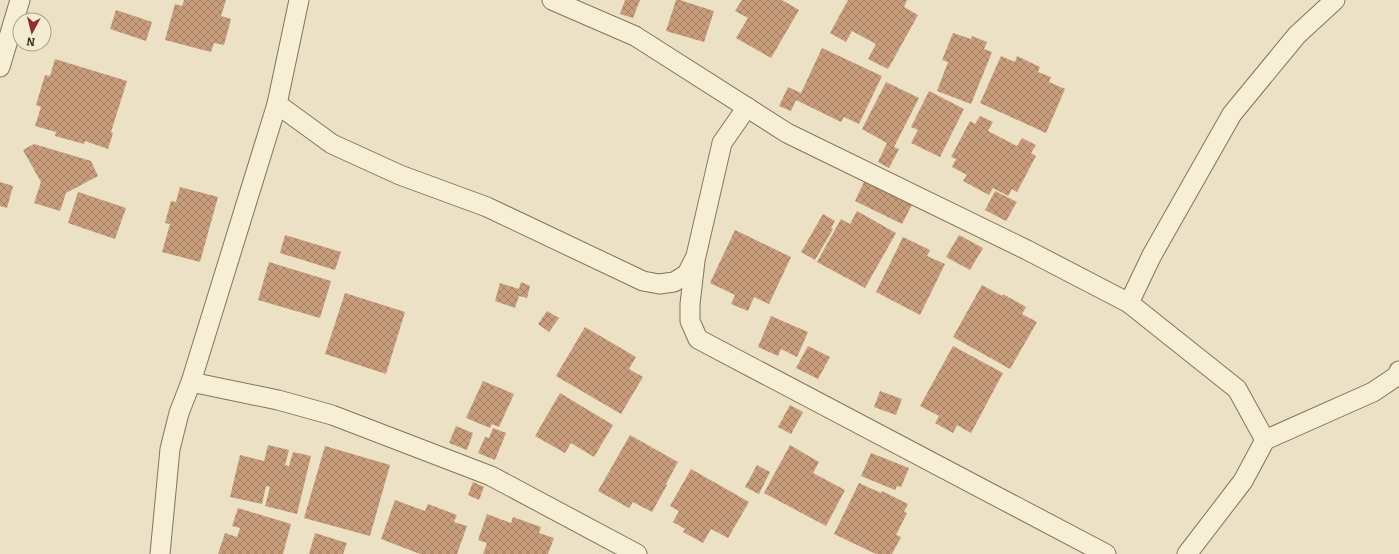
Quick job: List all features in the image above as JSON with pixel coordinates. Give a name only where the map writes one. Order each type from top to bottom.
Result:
[{"type":"street","points":[[0,67],[20,0]]},
{"type":"street","points":[[160,554],[170,449],[178,413],[191,382],[277,104],[299,0]]},
{"type":"street","points":[[552,0],[635,36],[787,133],[1027,250],[1129,303],[1237,389],[1265,440]]},
{"type":"street","points":[[1129,303],[1152,256],[1232,114],[1297,35],[1335,0]]},
{"type":"street","points":[[277,104],[332,144],[400,176],[487,207],[643,281],[659,284],[674,282],[687,274],[696,256]]},
{"type":"street","points":[[747,107],[722,143],[696,256],[690,304],[690,321],[698,339],[1106,554]]},
{"type":"street","points":[[1187,554],[1244,480],[1265,440],[1373,392],[1397,376],[1399,371]]},
{"type":"street","points":[[191,382],[278,400],[332,416],[484,473],[637,554]]},
{"type":"building","points":[[184,0],[226,0],[221,16],[231,19],[224,45],[214,43],[211,52],[165,40],[175,4],[182,6]]},
{"type":"building","points":[[625,0],[640,0],[633,18],[620,14]]},
{"type":"building","points":[[676,0],[714,11],[704,42],[666,31]]},
{"type":"building","points":[[742,0],[782,0],[799,10],[771,58],[736,38],[748,18],[735,11]]},
{"type":"building","points":[[848,0],[907,0],[904,7],[918,15],[888,69],[868,59],[876,44],[852,31],[846,42],[830,33]]},
{"type":"building","points":[[116,10],[152,22],[146,41],[110,29]]},
{"type":"building","points":[[953,33],[971,39],[972,36],[987,42],[984,49],[992,52],[971,104],[937,91],[948,62],[942,60]]},
{"type":"building","points":[[822,48],[882,76],[859,124],[844,117],[841,122],[796,100],[791,111],[779,106],[788,87],[801,93]]},
{"type":"building","points":[[1001,56],[1015,62],[1017,56],[1040,67],[1038,72],[1051,77],[1049,82],[1065,89],[1046,133],[980,103]]},
{"type":"building","points":[[55,59],[127,81],[111,132],[113,133],[108,149],[85,141],[84,144],[55,136],[56,132],[35,126],[41,107],[36,105],[45,75],[50,76]]},
{"type":"building","points":[[886,82],[919,98],[894,147],[899,149],[889,168],[878,162],[887,143],[862,129]]},
{"type":"building","points":[[929,91],[964,109],[940,157],[911,143],[918,130],[911,127]]},
{"type":"building","points":[[980,116],[993,122],[988,131],[1017,146],[1022,138],[1036,145],[1031,153],[1036,156],[1017,192],[1012,189],[1008,196],[993,188],[989,195],[963,181],[967,175],[952,167],[956,159],[951,157],[970,121],[975,124]]},
{"type":"building","points":[[34,144],[91,161],[98,176],[66,193],[60,211],[34,203],[41,182],[23,150]]},
{"type":"building","points":[[865,180],[913,203],[902,224],[855,201]]},
{"type":"building","points":[[0,182],[13,186],[7,208],[0,206]]},
{"type":"building","points":[[180,187],[218,197],[200,262],[162,252],[170,224],[165,223],[171,201],[176,202]]},
{"type":"building","points":[[995,191],[1017,202],[1006,221],[985,210]]},
{"type":"building","points":[[78,192],[126,208],[115,239],[68,223]]},
{"type":"building","points":[[857,211],[896,233],[865,288],[817,262],[841,219],[850,224]]},
{"type":"building","points":[[823,214],[835,221],[831,228],[833,229],[815,260],[801,252]]},
{"type":"building","points":[[735,230],[791,257],[769,304],[754,297],[748,311],[731,304],[735,295],[710,283]]},
{"type":"building","points":[[285,235],[341,252],[335,270],[280,253]]},
{"type":"building","points":[[959,235],[983,248],[970,270],[946,257]]},
{"type":"building","points":[[903,237],[930,250],[927,256],[945,264],[920,315],[876,292]]},
{"type":"building","points":[[269,262],[331,281],[320,318],[258,300]]},
{"type":"building","points":[[521,282],[530,286],[527,298],[519,296],[515,308],[495,301],[500,283],[519,289]]},
{"type":"building","points":[[982,285],[1002,296],[1003,294],[1026,307],[1022,314],[1037,322],[1010,369],[953,337]]},
{"type":"building","points":[[345,293],[405,312],[386,374],[325,354]]},
{"type":"building","points":[[547,311],[559,318],[549,332],[538,324]]},
{"type":"building","points":[[771,316],[808,332],[797,357],[781,349],[778,356],[758,347]]},
{"type":"building","points":[[585,327],[636,357],[629,369],[643,377],[621,414],[556,376]]},
{"type":"building","points":[[808,346],[830,357],[818,379],[796,368]]},
{"type":"building","points":[[953,346],[1003,373],[971,433],[957,425],[953,433],[935,423],[939,416],[920,406]]},
{"type":"building","points":[[483,381],[514,394],[499,427],[492,424],[490,428],[466,418]]},
{"type":"building","points":[[880,391],[902,399],[896,415],[874,407]]},
{"type":"building","points":[[560,393],[613,425],[594,457],[571,443],[565,453],[535,436]]},
{"type":"building","points":[[790,405],[803,412],[791,434],[778,427]]},
{"type":"building","points":[[456,426],[473,433],[467,450],[449,443]]},
{"type":"building","points":[[493,428],[506,433],[495,460],[478,453],[485,437],[489,438]]},
{"type":"building","points":[[630,435],[678,462],[652,512],[633,502],[629,508],[598,491]]},
{"type":"building","points":[[268,445],[289,450],[285,465],[289,466],[293,452],[311,456],[297,514],[265,506],[270,487],[266,486],[262,504],[230,497],[240,455],[264,461]]},
{"type":"building","points":[[790,445],[819,462],[813,473],[845,490],[826,526],[764,493]]},
{"type":"building","points":[[325,446],[390,465],[370,536],[304,518]]},
{"type":"building","points":[[871,453],[909,468],[901,487],[897,486],[895,490],[861,476]]},
{"type":"building","points":[[757,465],[770,472],[759,494],[745,487]]},
{"type":"building","points":[[691,469],[749,502],[728,538],[711,529],[703,543],[683,532],[685,529],[673,522],[679,511],[670,506]]},
{"type":"building","points":[[473,482],[484,487],[479,500],[468,495]]},
{"type":"building","points":[[859,483],[881,493],[882,491],[908,504],[904,512],[907,513],[896,535],[901,537],[892,554],[876,554],[834,534]]},
{"type":"building","points":[[395,500],[425,511],[428,504],[457,515],[454,522],[467,526],[457,554],[420,554],[381,539]]},
{"type":"building","points":[[238,508],[291,524],[283,554],[218,554],[225,533],[237,537],[240,528],[232,526]]},
{"type":"building","points":[[487,514],[511,523],[513,517],[541,527],[539,533],[554,538],[548,554],[483,554],[487,543],[478,540]]},
{"type":"building","points":[[315,533],[347,543],[343,554],[309,554]]}]
